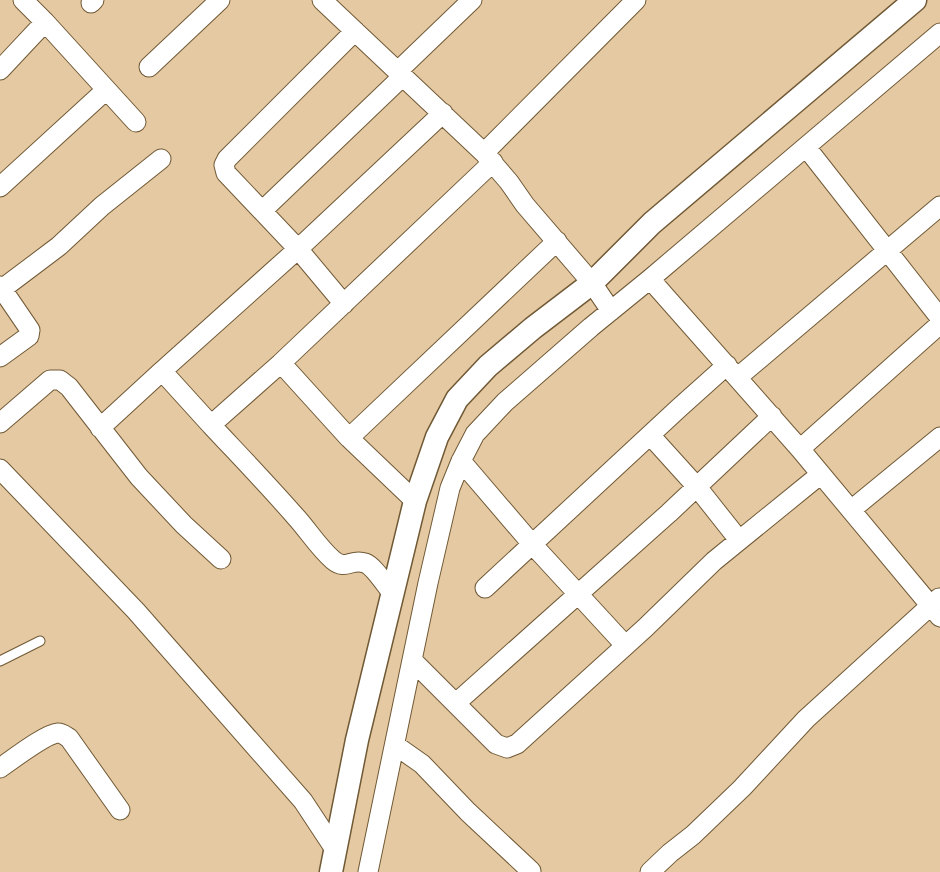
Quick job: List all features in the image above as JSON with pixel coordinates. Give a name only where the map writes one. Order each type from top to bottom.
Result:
[{"type":"street","points":[[23,0],[136,122]]},
{"type":"street","points":[[149,67],[220,0]]},
{"type":"street","points":[[322,0],[489,158],[601,297]]},
{"type":"street","points":[[262,211],[472,0]]},
{"type":"street","points":[[211,426],[344,304],[489,158],[636,0]]},
{"type":"street","points":[[368,872],[450,488],[475,434],[601,297],[652,223],[915,0]]},
{"type":"street","points":[[0,70],[45,22]]},
{"type":"street","points":[[344,304],[298,249],[226,174],[224,165],[227,159],[355,31]]},
{"type":"street","points":[[333,861],[357,740],[415,502],[437,437],[457,399],[488,366],[518,341],[601,297],[650,279],[940,34]]},
{"type":"street","points":[[0,187],[106,90]]},
{"type":"street","points":[[100,428],[298,249],[443,113]]},
{"type":"street","points":[[806,147],[940,318]]},
{"type":"street","points":[[0,356],[29,336],[30,330],[1,288],[59,246],[102,206],[161,159]]},
{"type":"street","points":[[485,588],[650,435],[887,252],[940,206]]},
{"type":"street","points":[[350,438],[556,241]]},
{"type":"street","points":[[650,279],[937,606],[806,719],[742,788],[693,835],[650,872]]},
{"type":"street","points":[[800,449],[940,324]]},
{"type":"street","points":[[281,363],[350,438],[415,502]]},
{"type":"street","points":[[162,371],[296,516],[322,550],[338,564],[344,566],[355,562],[366,563],[393,594]]},
{"type":"street","points":[[2,416],[50,380],[60,380],[69,387],[145,483],[184,525],[221,559]]},
{"type":"street","points":[[456,703],[697,487],[772,416]]},
{"type":"street","points":[[650,435],[697,487],[739,540]]},
{"type":"street","points":[[851,510],[940,437]]},
{"type":"street","points":[[461,461],[532,544],[625,645]]},
{"type":"street","points":[[0,469],[136,612],[297,794],[333,861]]},
{"type":"street","points":[[412,660],[496,744],[507,748],[517,744],[645,628],[714,560],[821,474]]},
{"type":"street","points":[[0,768],[40,741],[61,733],[69,738],[120,810]]},
{"type":"street","points":[[395,745],[422,764],[468,812],[531,871]]},
{"type":"lane","points":[[0,661],[40,641]]}]
